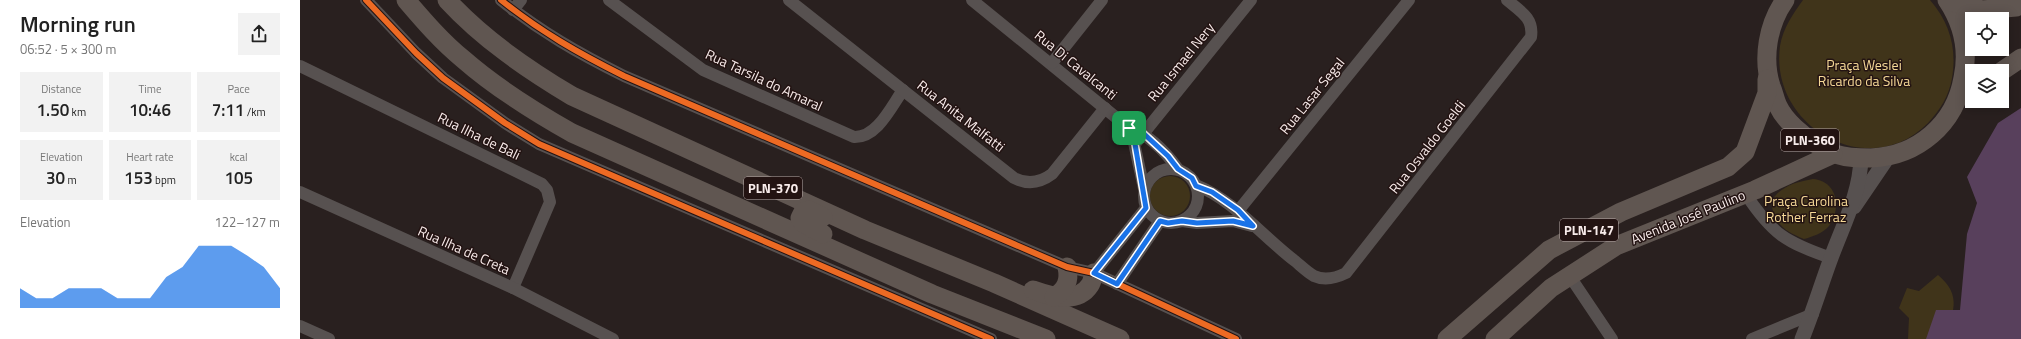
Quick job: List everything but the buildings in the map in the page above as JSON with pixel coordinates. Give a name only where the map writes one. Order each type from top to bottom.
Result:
[{"type":"main road","name":"PLN-370","points":[[406,0],[432,30],[462,59],[531,109],[572,133],[932,294],[1046,339]]},
{"type":"main road","name":"PLN-370","points":[[447,0],[475,28],[502,50],[537,75],[572,96],[865,230],[994,283],[1120,339]]},
{"type":"main road","name":"PLN-360","points":[[1785,0],[1779,9],[1768,40],[1767,73],[1779,108],[1802,136],[1833,154],[1861,158],[1888,157],[1902,153],[1927,139],[1944,123],[1965,94]]},
{"type":"main road","points":[[1948,1],[1982,10],[2016,7],[2021,4]]},
{"type":"main road","name":"PLN-360","points":[[1948,1],[1959,21],[1965,43],[1966,64]]},
{"type":"main road","points":[[2009,66],[2021,58]]},
{"type":"main road","name":"Avenida José Paulino","points":[[1447,339],[1550,250],[1621,212],[1728,167],[1745,152],[1767,94],[1767,73]]},
{"type":"main road","name":"Avenida José Paulino","points":[[1495,339],[1551,288],[1616,246],[1745,194],[1833,154]]},
{"type":"main road","points":[[865,230],[850,228],[809,210],[803,212],[800,218],[803,223],[822,234],[911,276],[932,294]]},
{"type":"main road","points":[[1054,297],[1063,291],[1067,284],[1069,274],[1067,267]]},
{"type":"main road","points":[[994,283],[1021,286],[1054,297],[1071,297],[1082,292],[1090,285],[1094,273]]},
{"type":"street","points":[[366,0],[416,53],[443,78],[505,123],[539,144],[991,339]]},
{"type":"street","points":[[500,0],[535,27],[574,51],[624,76],[1067,267],[1094,273],[1236,339]]},
{"type":"street","points":[[513,10],[521,0]]},
{"type":"street","name":"Rua Tarsila do Amaral","points":[[609,0],[703,70],[854,137],[864,136],[875,129],[903,90]]},
{"type":"street","name":"Rua Anita Malfatti","points":[[790,0],[1014,178],[1030,182],[1040,181],[1052,174],[1105,108]]},
{"type":"street","name":"Rua Di Cavalcanti","points":[[972,0],[1052,63],[1129,128],[1143,133],[1168,156],[1178,169]]},
{"type":"street","points":[[1052,63],[1102,0]]},
{"type":"street","name":"Rua Ismael Nery","points":[[1135,144],[1251,0]]},
{"type":"street","name":"Rua Lasar Segal","points":[[1238,210],[1409,0]]},
{"type":"street","name":"Rua Osvaldo Goeldi","points":[[1253,226],[1315,276],[1326,279],[1339,277],[1351,269],[1527,44],[1532,31],[1531,22],[1507,0]]},
{"type":"street","name":"Rua Ilha de Bali","points":[[300,66],[542,184],[547,190],[550,202],[513,288]]},
{"type":"street","points":[[1129,128],[1135,144],[1144,189],[1143,199],[1150,214],[1160,221],[1168,223],[1182,221],[1197,223],[1233,221],[1253,226]]},
{"type":"street","points":[[1850,212],[1862,198],[1888,157]]},
{"type":"street","points":[[1802,339],[1813,314],[1831,258],[1850,212],[1860,176],[1861,158]]},
{"type":"street","points":[[1144,189],[1147,182],[1157,172],[1171,168],[1178,169],[1192,178],[1198,194],[1196,206],[1189,216],[1182,221]]},
{"type":"street","points":[[1196,186],[1212,192],[1238,210],[1253,226]]},
{"type":"street","name":"Rua Ilha de Creta","points":[[300,192],[513,288],[613,339]]},
{"type":"street","points":[[1745,194],[1764,221],[1780,237],[1831,258]]},
{"type":"street","points":[[1094,273],[1146,208]]},
{"type":"street","points":[[1117,284],[1160,221]]},
{"type":"street","points":[[1569,275],[1612,339]]},
{"type":"street","points":[[1752,339],[1813,314]]},
{"type":"street","points":[[300,326],[328,339]]},
{"type":"green space","name":"Praça Weslei Ricardo da Silva","points":[[1803,0],[1930,0],[1943,18],[1947,27],[1953,47],[1953,67],[1949,91],[1940,108],[1928,123],[1904,140],[1878,148],[1852,146],[1828,137],[1806,122],[1790,101],[1781,75],[1780,46],[1783,33]]},
{"type":"green space","points":[[1174,176],[1181,179],[1187,185],[1190,196],[1189,204],[1181,213],[1174,216],[1166,216],[1159,213],[1151,204],[1150,192],[1153,185],[1162,177]]},
{"type":"green space","name":"Praça Carolina Rother Ferraz","points":[[1813,179],[1821,181],[1832,190],[1835,196],[1835,211],[1833,219],[1824,231],[1804,239],[1781,226],[1772,209],[1771,201],[1784,188]]},
{"type":"green space","points":[[1938,275],[1951,290],[1954,306],[1943,339],[1908,339],[1909,318],[1899,308],[1907,288],[1919,291]]},
{"type":"shaded area","points":[[2021,108],[2021,339],[1926,339],[1936,310],[1960,310],[1967,234],[1977,203],[1967,177],[1998,123]]},
{"type":"cycle path","points":[[366,0],[416,53],[443,78],[505,123],[539,144],[991,339]]},
{"type":"cycle path","points":[[501,0],[516,12],[560,41],[624,76],[1067,267],[1094,273],[1236,339]]},
{"type":"route","points":[[1129,128],[1143,133],[1168,156],[1178,169],[1192,178],[1196,186],[1212,192],[1238,210],[1253,226],[1233,221],[1197,223],[1182,221],[1168,223],[1160,221],[1117,284],[1094,273],[1146,208],[1143,199],[1144,189],[1135,144],[1129,128]]}]
